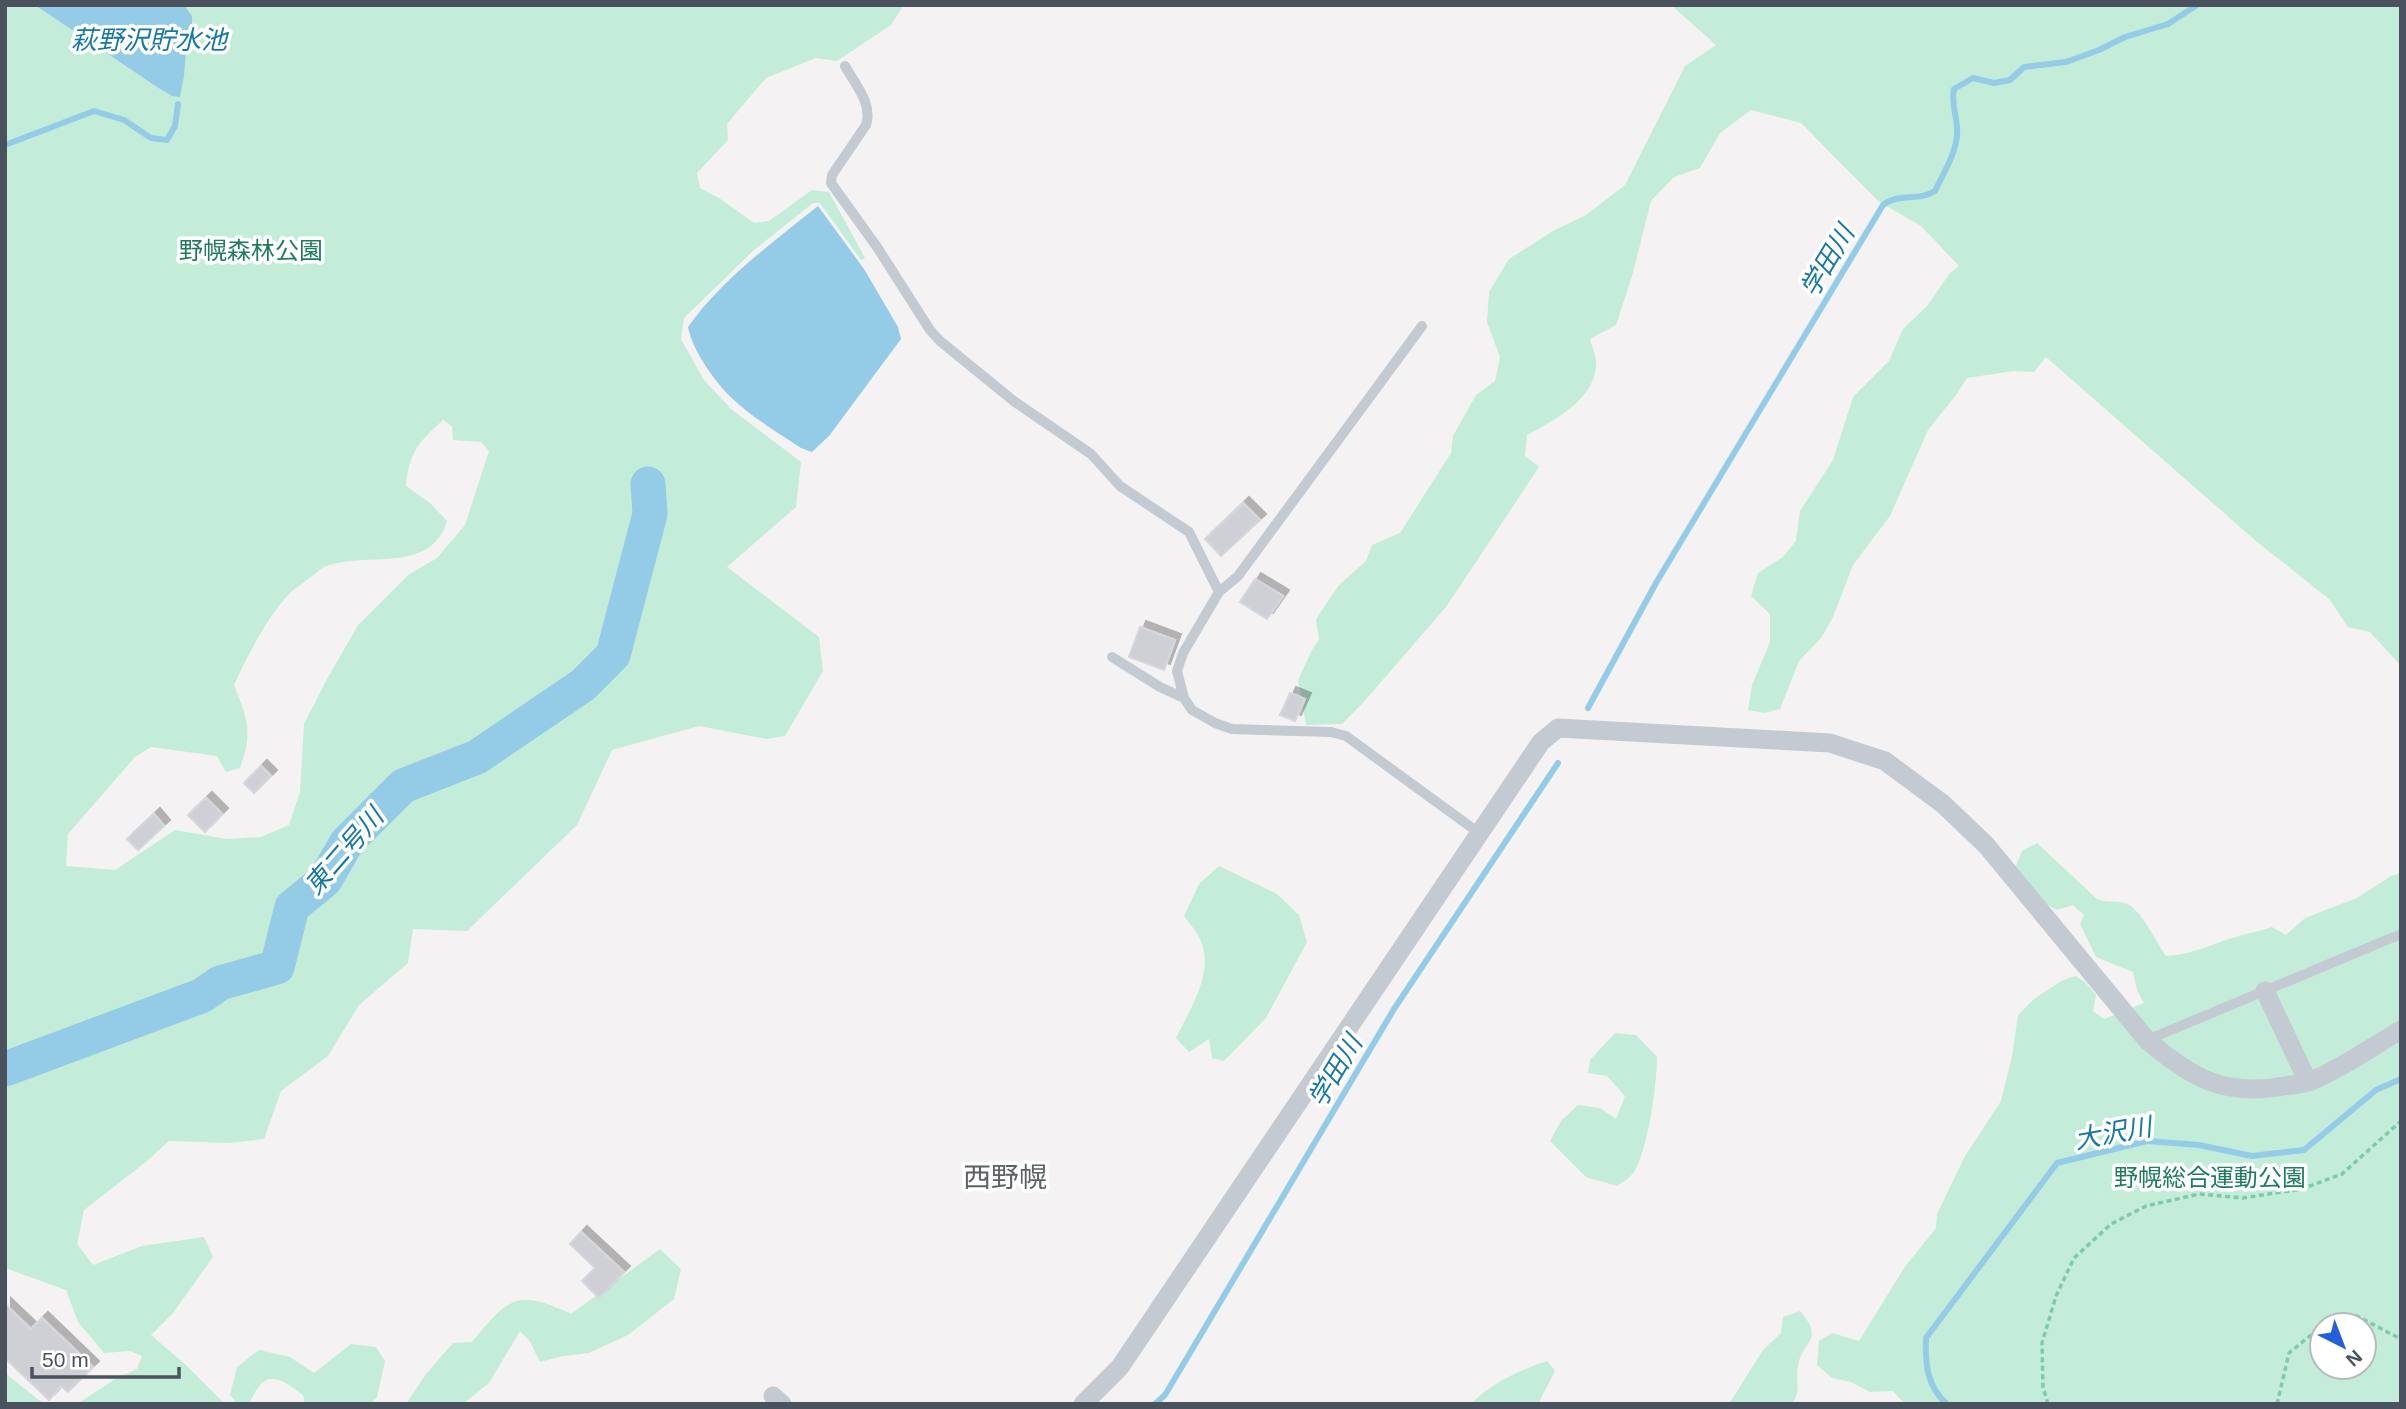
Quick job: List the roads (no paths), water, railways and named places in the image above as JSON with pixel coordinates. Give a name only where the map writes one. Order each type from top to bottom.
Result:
[{"type":"street","points":[[1083,1404],[1120,1367],[1541,742],[1558,728],[1830,743],[1885,761],[1943,804],[1986,845],[2147,1040],[2175,1063],[2205,1079],[2235,1089],[2264,1090],[2308,1082],[2401,1031]]},
{"type":"street","points":[[2265,991],[2308,1082]]},
{"type":"lane","points":[[845,66],[868,107],[869,117],[832,175],[831,183],[877,247],[930,330],[1015,402],[1091,454],[1120,486],[1189,531],[1219,592]]},
{"type":"lane","points":[[1422,326],[1238,576],[1219,592],[1184,653],[1177,671],[1184,698],[1192,710],[1215,723],[1232,729],[1331,732],[1346,736],[1479,834]]},
{"type":"lane","points":[[1112,657],[1160,687],[1184,698]]},
{"type":"lane","points":[[2147,1040],[2401,934]]},
{"type":"water","name":"萩野沢貯水池","points":[[35,5],[184,5],[192,16],[192,28],[187,38],[180,97],[172,96],[157,87]]},
{"type":"water","points":[[818,206],[864,269],[898,327],[901,339],[829,436],[812,452],[801,448],[766,425],[727,393],[700,356],[688,327],[732,277]]},
{"type":"waterway","name":"学田川","points":[[1588,708],[1656,583],[1883,205],[1896,199],[1922,196],[1935,191],[1956,144],[1954,89],[1973,78],[1994,83],[2010,80],[2024,67],[2066,62],[2125,37],[2168,24],[2197,5]]},
{"type":"waterway","points":[[5,145],[94,111],[124,120],[151,138],[167,140],[175,126],[178,104]]},
{"type":"waterway","name":"東二号川","points":[[5,1069],[201,996],[220,983],[277,967],[292,907],[325,880],[347,842],[403,786],[477,757],[583,685],[613,655],[650,514],[648,484]]},
{"type":"waterway","name":"学田川","points":[[1155,1404],[1165,1395],[1394,1009],[1558,763]]},
{"type":"waterway","name":"大沢川","points":[[1947,1404],[1931,1383],[1926,1338],[2057,1163],[2147,1141],[2199,1145],[2252,1156],[2304,1150],[2376,1090],[2401,1079]]},
{"type":"district","name":"西野幌","points":[[1005,1177]]},
{"type":"park label","name":"野幌森林公園","points":[[251,250]]},
{"type":"park label","name":"野幌総合運動公園","points":[[2210,1177]]}]
